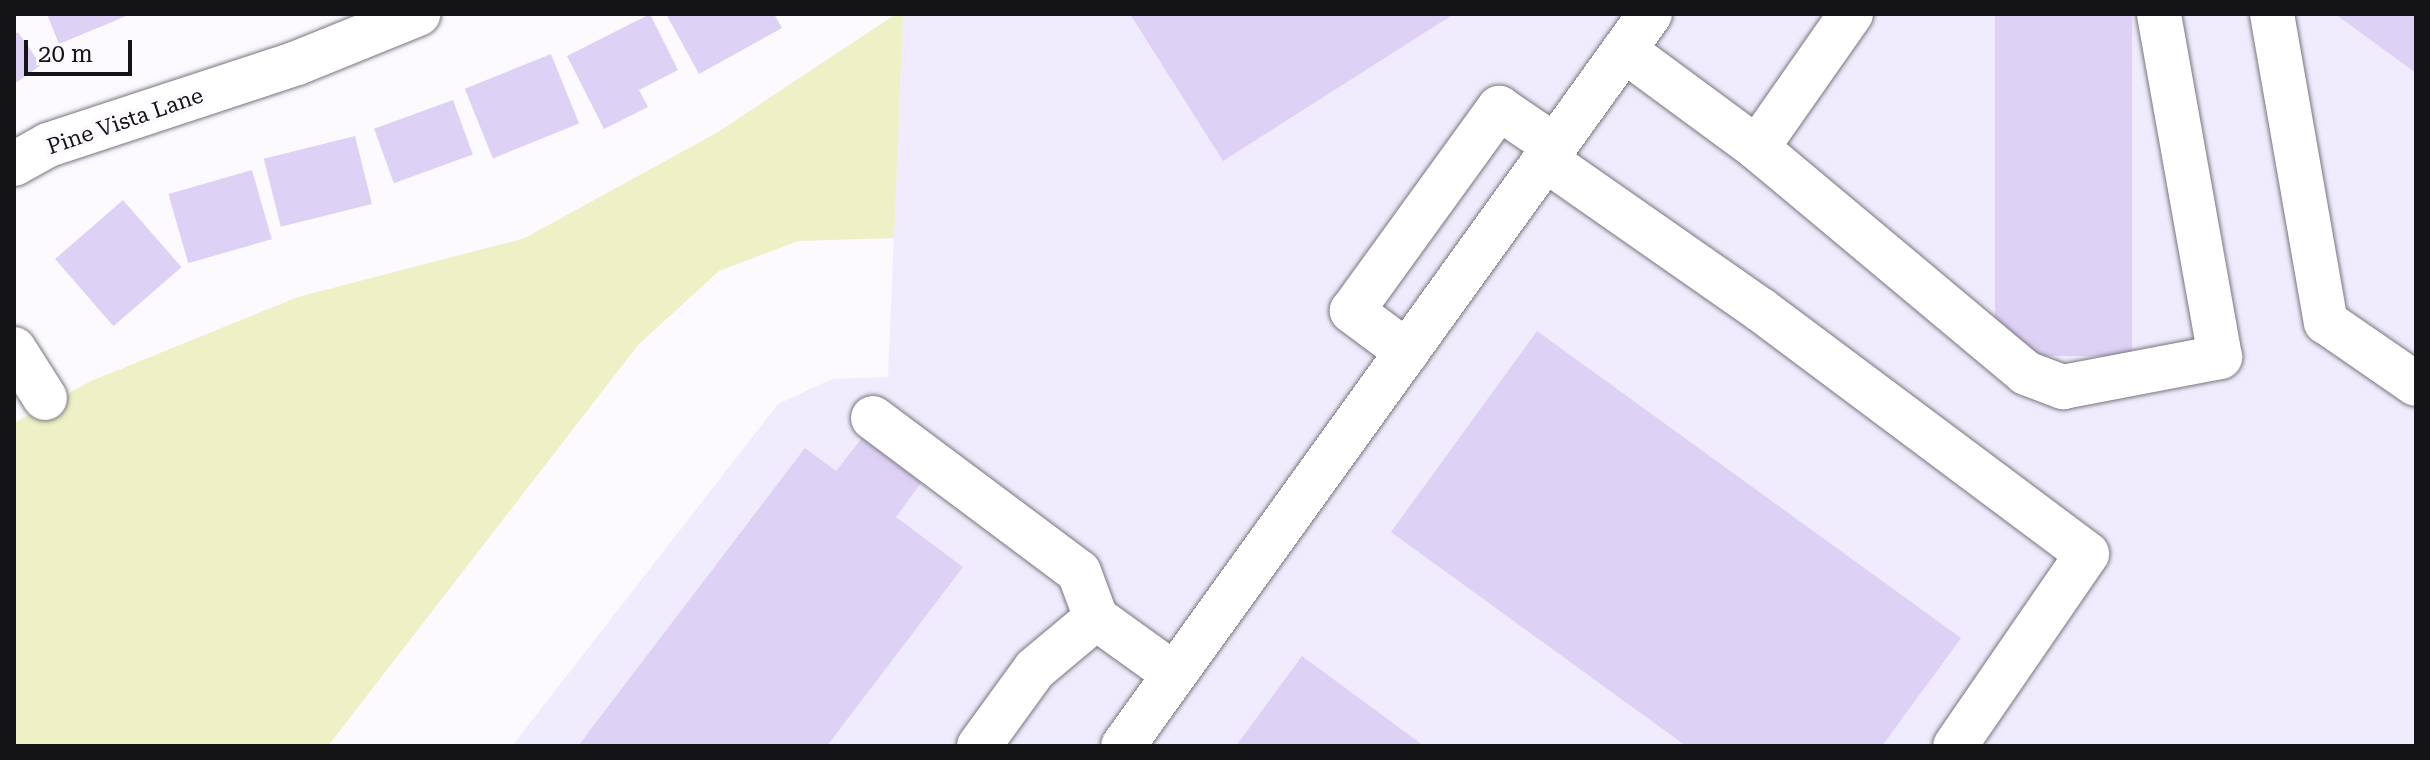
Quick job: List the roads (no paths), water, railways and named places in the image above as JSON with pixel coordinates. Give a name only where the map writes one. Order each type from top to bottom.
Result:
[{"type":"street","name":"Pine Vista Lane","points":[[14,164],[48,145],[297,63],[418,14]]},
{"type":"street","points":[[1123,746],[1650,14]]},
{"type":"street","points":[[1757,148],[1851,14]]},
{"type":"street","points":[[1624,50],[1757,148],[2026,373],[2063,387],[2220,357],[2159,14]]},
{"type":"street","points":[[2272,14],[2326,322],[2416,384]]},
{"type":"street","points":[[1407,352],[1352,311],[1499,108],[1550,153],[2087,554],[1955,746]]},
{"type":"street","points":[[14,349],[45,398]]},
{"type":"street","points":[[873,418],[1079,572],[1096,618],[1174,674]]},
{"type":"street","points":[[979,746],[1035,669],[1096,618]]}]
